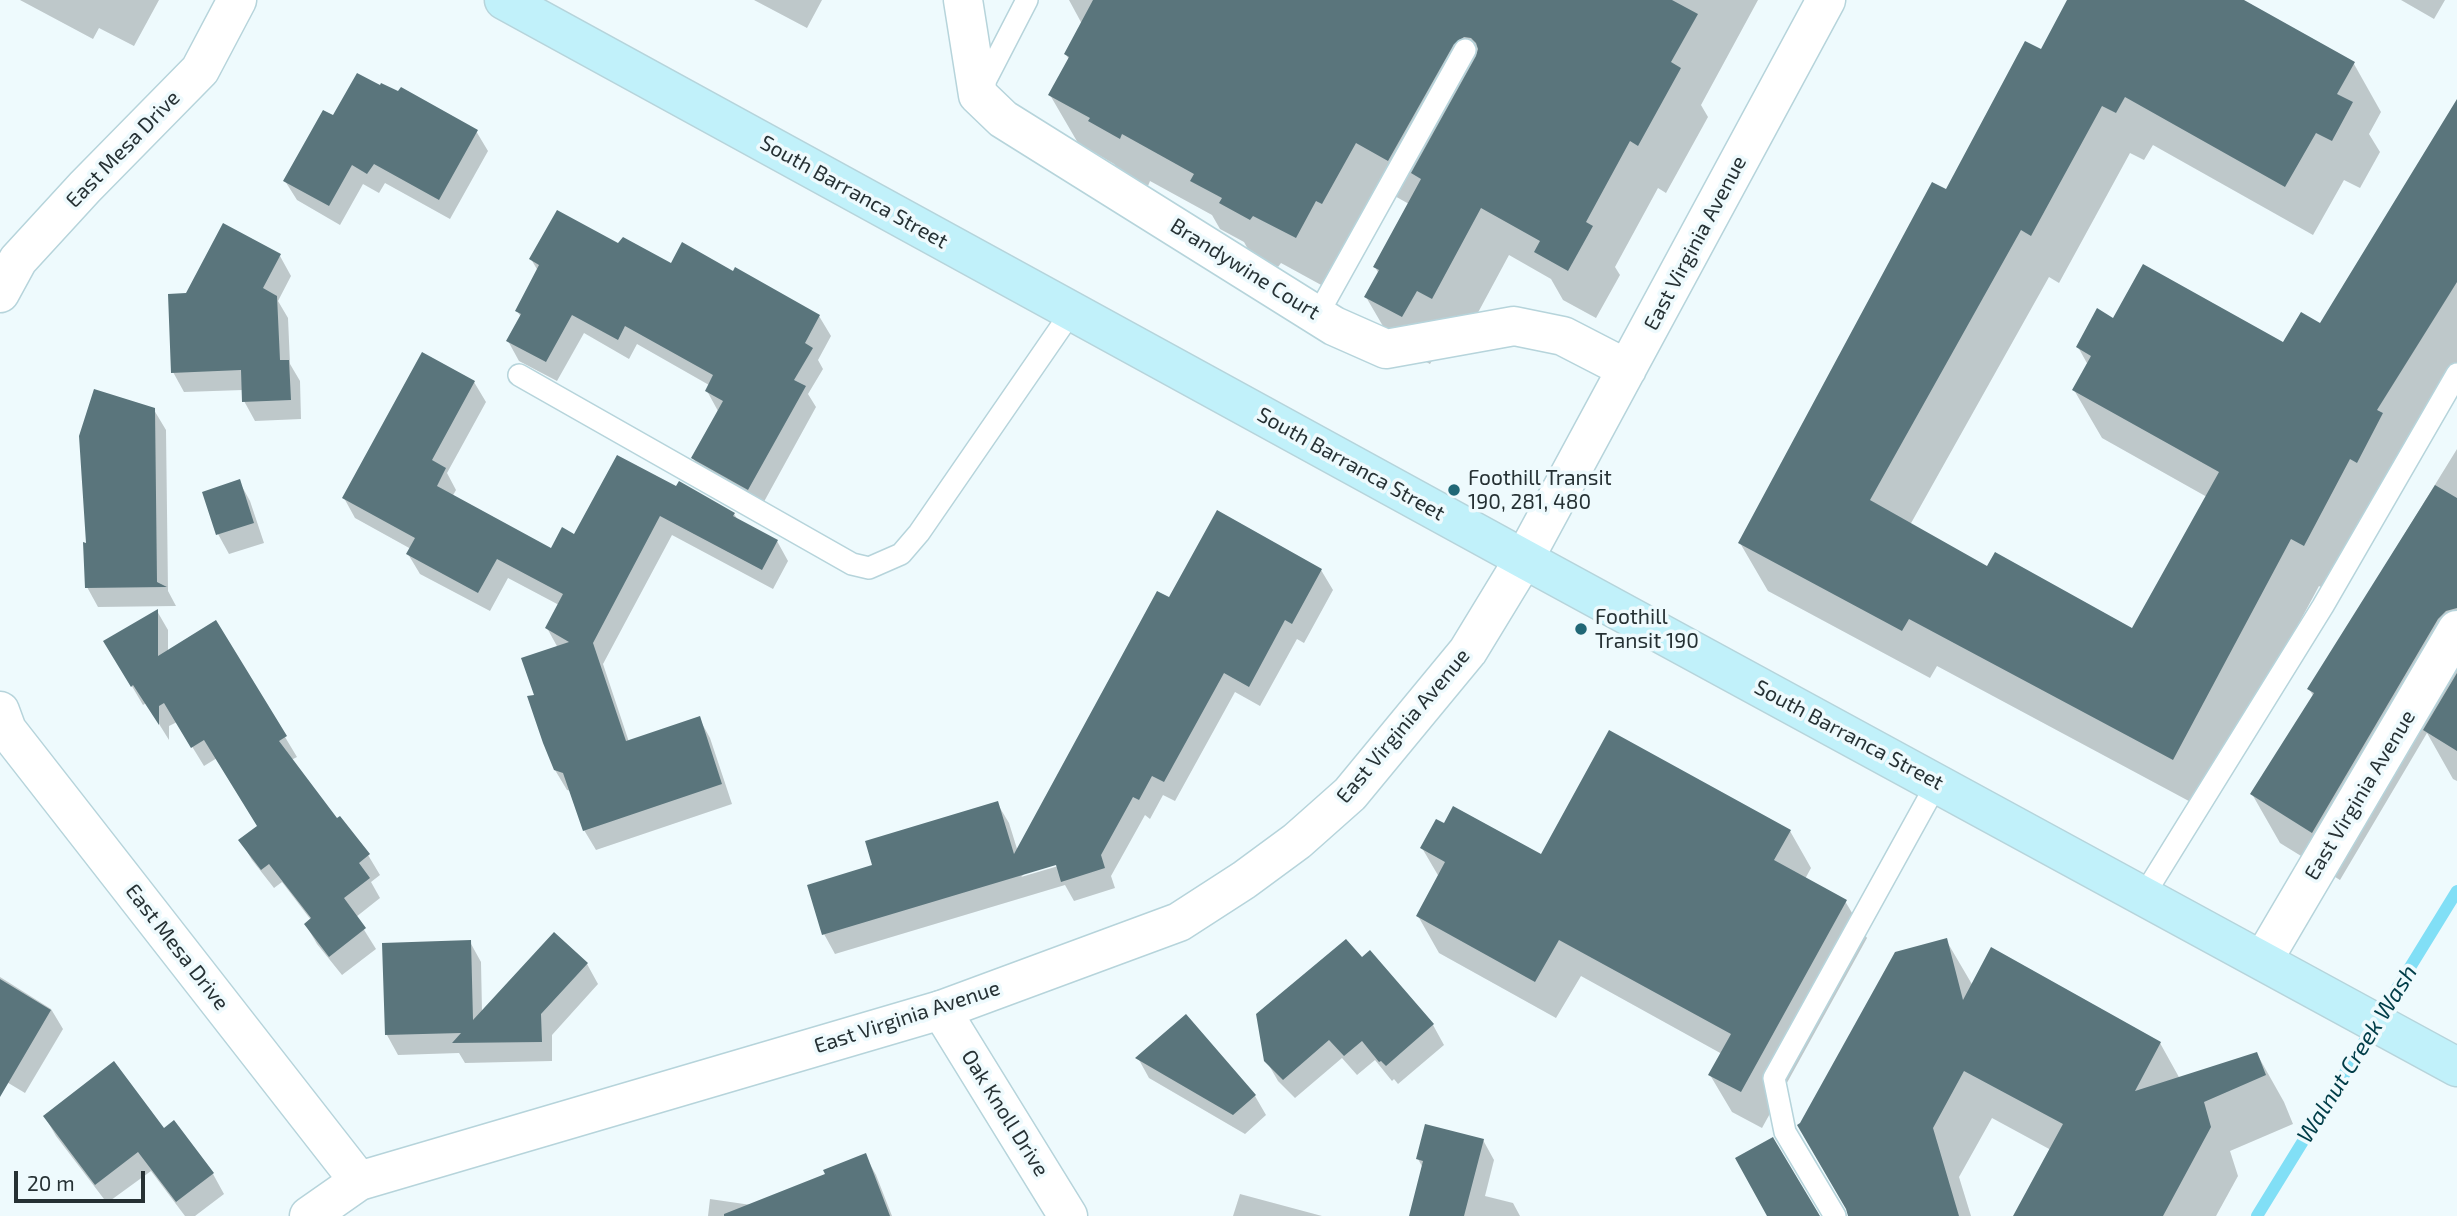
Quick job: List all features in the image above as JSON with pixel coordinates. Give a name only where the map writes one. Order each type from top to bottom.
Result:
[{"type":"main road","name":"South Barranca Street","points":[[504,0],[2457,1067]]},
{"type":"street","name":"East Mesa Drive","points":[[0,293],[18,260],[85,187],[200,70],[237,0]]},
{"type":"street","points":[[963,0],[978,95]]},
{"type":"street","name":"East Virginia Avenue","points":[[309,1216],[359,1181],[941,1010],[1179,922],[1297,841],[1350,794],[1468,651],[1524,559],[1826,0]]},
{"type":"street","name":"Brandywine Court","points":[[978,95],[1003,119],[1334,326],[1386,349],[1514,326],[1563,336],[1627,369]]},
{"type":"street","name":"East Virginia Avenue","points":[[2263,960],[2457,630]]},
{"type":"street","name":"East Mesa Drive","points":[[2,724],[359,1181]]},
{"type":"street","name":"Oak Knoll Drive","points":[[941,1010],[1068,1216]]},
{"type":"lane","points":[[978,95],[1027,0]]},
{"type":"lane","points":[[1318,314],[1465,50]]},
{"type":"lane","points":[[519,375],[852,564],[869,568],[901,554],[919,533],[1072,312]]},
{"type":"lane","points":[[2144,895],[2323,606],[2457,374]]},
{"type":"lane","points":[[1835,1216],[1785,1132],[1774,1078],[1937,783]]},
{"type":"building","points":[[1093,0],[1672,0],[1698,14],[1671,62],[1681,68],[1638,146],[1630,141],[1586,222],[1593,226],[1568,271],[1534,252],[1540,241],[1481,208],[1432,299],[1417,291],[1402,317],[1364,297],[1379,270],[1373,267],[1421,179],[1411,173],[1476,56],[1476,43],[1471,38],[1464,37],[1454,44],[1388,161],[1356,143],[1322,204],[1316,201],[1296,238],[1253,216],[1250,220],[1219,203],[1222,198],[1190,181],[1194,174],[1122,134],[1120,139],[1088,121],[1090,118],[1048,95],[1069,57],[1064,54]]},
{"type":"building","points":[[2067,0],[2244,0],[2355,62],[2337,94],[2353,102],[2332,141],[2316,133],[2285,187],[2125,97],[2116,113],[2102,106],[2031,236],[2021,230],[1870,500],[1987,566],[1995,552],[2132,628],[2219,472],[2072,390],[2091,356],[2076,347],[2097,308],[2113,318],[2143,264],[2283,342],[2301,312],[2320,323],[2457,99],[2457,282],[2377,410],[2383,413],[2357,463],[2350,459],[2304,546],[2291,539],[2173,760],[1909,619],[1902,631],[1738,543],[1932,182],[1946,189],[2025,41],[2041,49]]},
{"type":"building","points":[[357,73],[398,91],[401,87],[478,130],[439,200],[374,164],[367,174],[352,165],[329,206],[283,181],[323,110],[333,115]]},
{"type":"building","points":[[557,210],[618,243],[623,237],[671,263],[682,242],[733,271],[735,267],[820,315],[805,343],[813,348],[794,380],[806,386],[748,490],[691,458],[723,401],[705,391],[713,375],[625,326],[618,340],[572,315],[546,362],[506,341],[521,314],[515,311],[539,265],[529,259]]},
{"type":"building","points":[[223,223],[281,254],[263,288],[277,296],[280,360],[289,360],[291,400],[242,402],[241,370],[171,373],[168,294],[186,293]]},
{"type":"building","points":[[422,352],[475,381],[432,460],[446,468],[437,486],[551,548],[562,527],[574,534],[617,455],[676,486],[679,481],[735,513],[733,516],[778,540],[762,570],[660,516],[593,643],[626,741],[700,716],[722,784],[583,831],[563,773],[554,770],[543,743],[527,696],[534,695],[521,658],[569,642],[545,628],[563,594],[497,559],[478,593],[406,554],[415,538],[342,498]]},
{"type":"building","points":[[94,389],[155,408],[157,582],[167,587],[85,588],[83,542],[86,543],[79,436]]},
{"type":"building","points":[[240,479],[254,523],[216,535],[202,492]]},
{"type":"building","points":[[2435,485],[2457,498],[2457,608],[2446,611],[2438,619],[2312,833],[2250,794],[2314,693],[2307,689]]},
{"type":"building","points":[[1217,510],[1322,569],[1292,624],[1285,620],[1249,687],[1224,673],[1164,782],[1152,776],[1139,800],[1133,797],[1101,855],[1105,868],[1061,882],[1056,865],[822,935],[807,885],[872,865],[865,841],[998,801],[1014,854],[1157,591],[1169,597]]},
{"type":"building","points":[[158,609],[158,656],[216,620],[287,736],[279,741],[337,818],[340,816],[370,854],[359,863],[370,878],[344,898],[366,928],[329,957],[304,924],[311,918],[269,864],[261,870],[238,840],[257,826],[204,740],[191,748],[164,703],[159,706],[159,725],[133,685],[131,687],[103,641]]},
{"type":"building","points":[[2457,673],[2457,751],[2423,730]]},
{"type":"building","points":[[1609,730],[1791,830],[1774,860],[1847,900],[1741,1092],[1708,1075],[1731,1034],[1559,940],[1535,982],[1416,916],[1445,862],[1420,848],[1436,819],[1444,823],[1453,806],[1541,854]]},
{"type":"building","points":[[554,932],[588,963],[541,1014],[542,1042],[452,1043],[461,1033],[385,1035],[382,943],[471,940],[473,1020]]},
{"type":"building","points":[[1947,938],[1963,1000],[1991,947],[2161,1042],[2135,1091],[2257,1052],[2266,1075],[2204,1102],[2211,1127],[2163,1216],[2013,1216],[2063,1124],[1964,1071],[1933,1128],[1959,1216],[1848,1216],[1797,1125],[1895,952]]},
{"type":"building","points":[[1346,939],[1362,957],[1370,950],[1434,1024],[1386,1066],[1379,1062],[1362,1041],[1344,1056],[1329,1040],[1283,1080],[1264,1061],[1256,1014]]},
{"type":"building","points":[[0,979],[51,1010],[0,1097]]},
{"type":"building","points":[[1186,1014],[1256,1095],[1233,1115],[1135,1058]]},
{"type":"building","points":[[114,1061],[164,1128],[174,1120],[214,1173],[176,1202],[138,1152],[95,1185],[43,1116]]},
{"type":"building","points":[[1425,1124],[1484,1139],[1464,1216],[1409,1216],[1423,1161],[1416,1159]]},
{"type":"building","points":[[1773,1137],[1820,1216],[1767,1216],[1735,1158]]},
{"type":"building","points":[[866,1153],[890,1216],[724,1216],[825,1174],[823,1170]]},
{"type":"waterway","name":"Walnut Creek Wash","points":[[2257,1216],[2457,891]]},
{"type":"place","name":"Foothill Transit 190, 281, 480","points":[[1454,490]]},
{"type":"place","name":"Foothill Transit 190","points":[[1581,629]]}]
